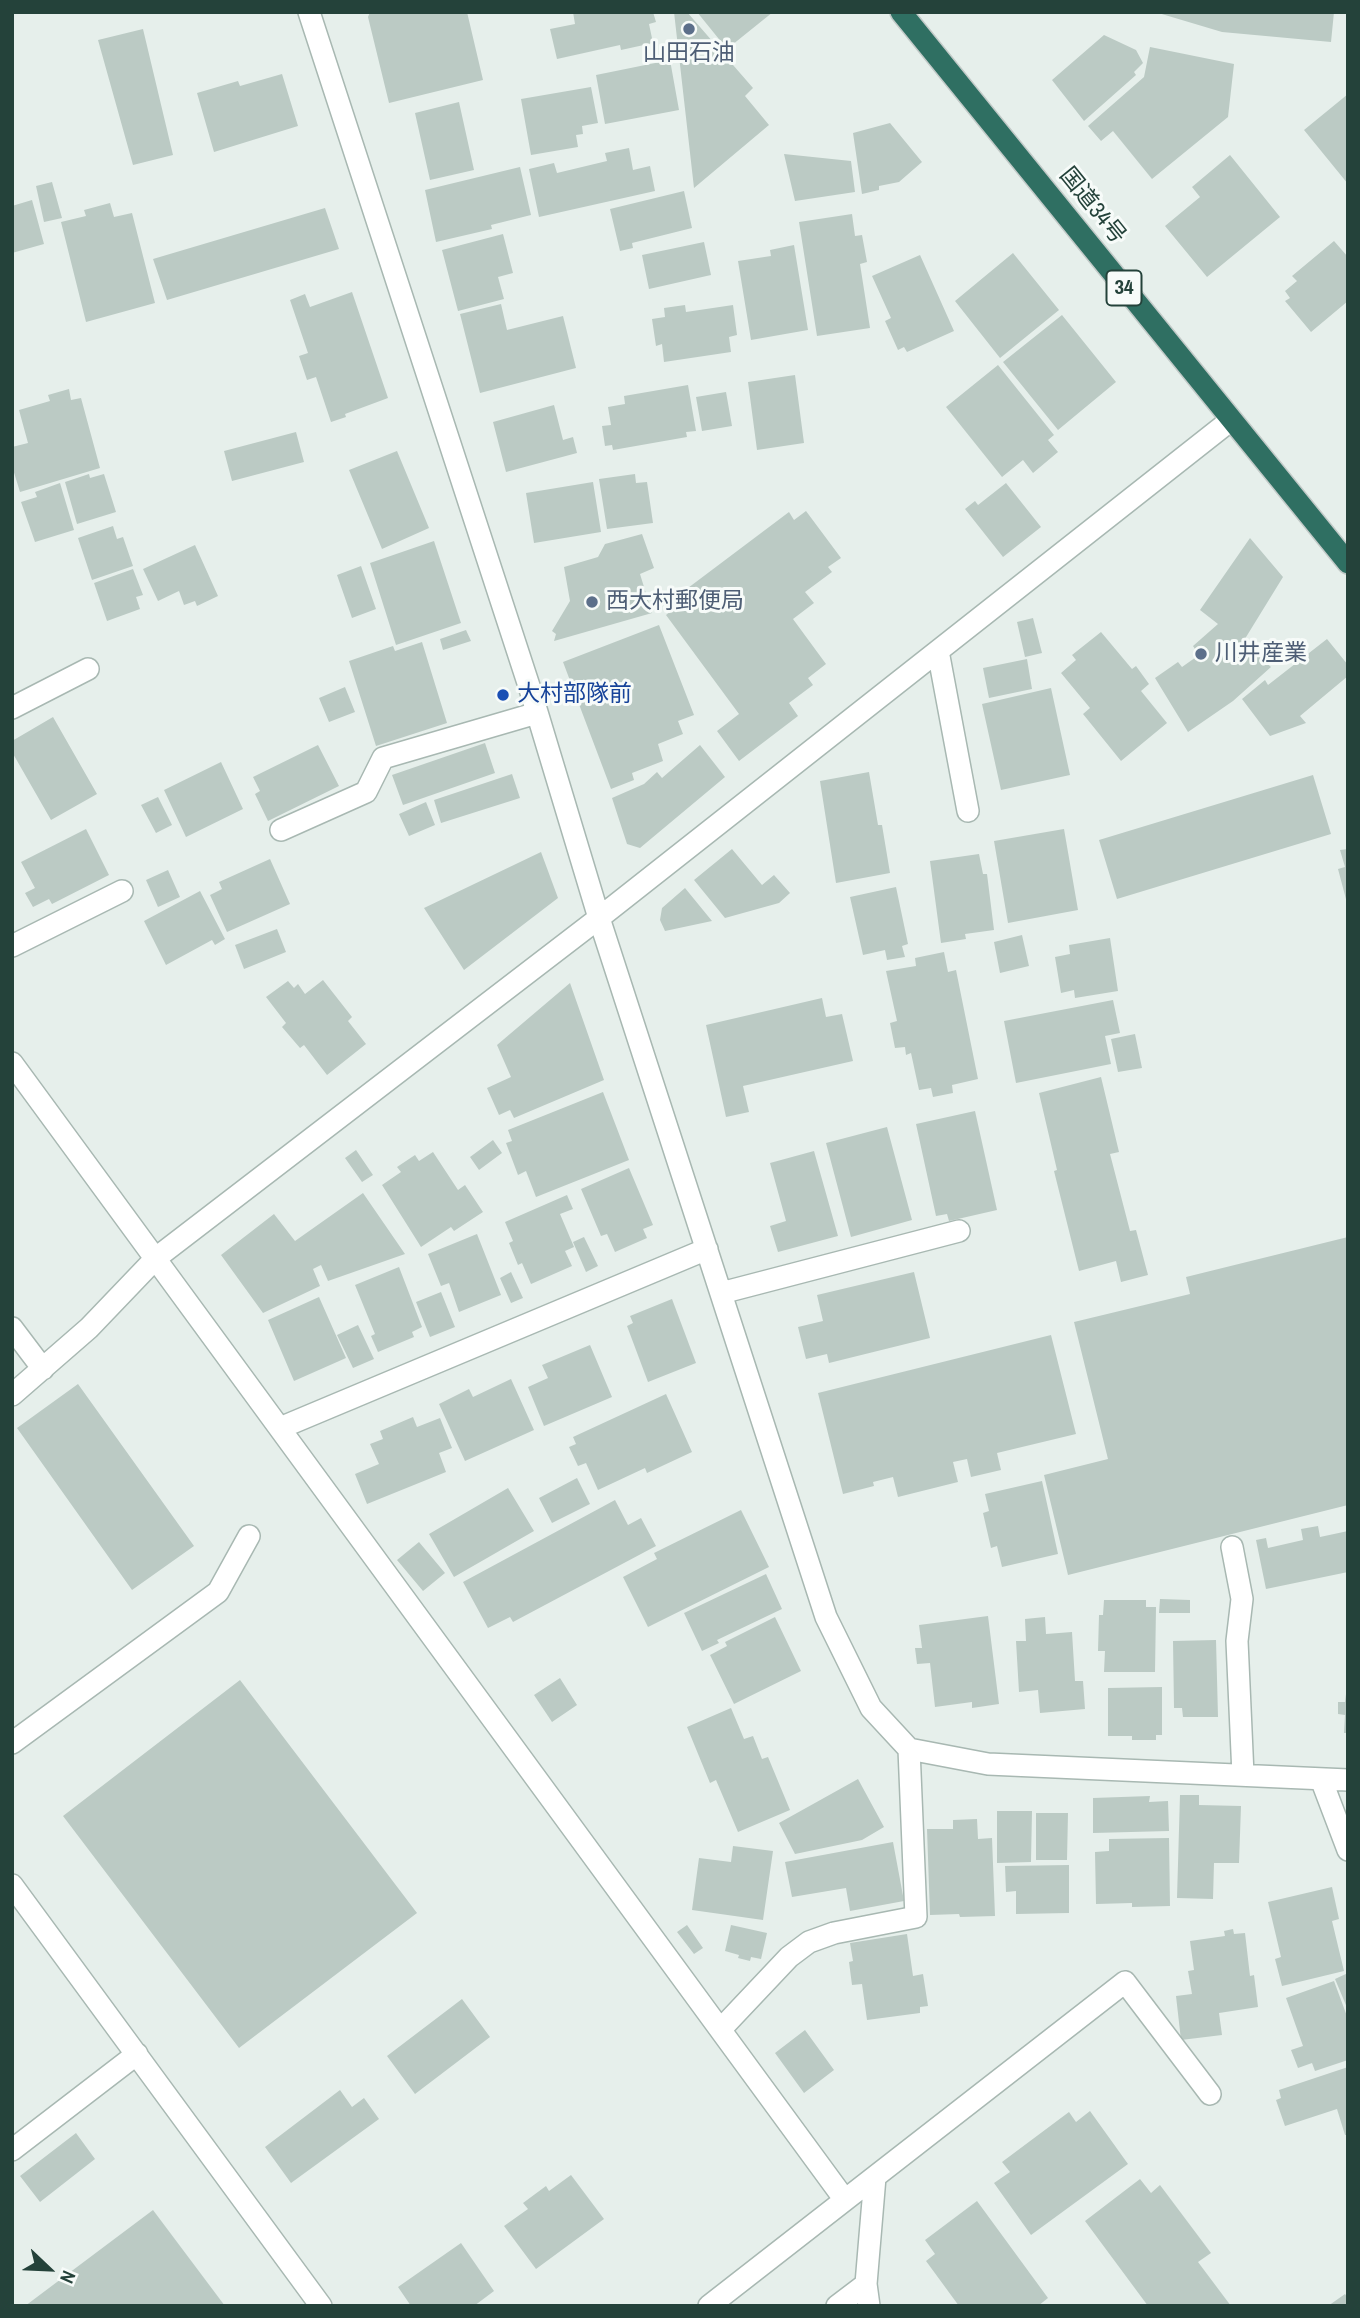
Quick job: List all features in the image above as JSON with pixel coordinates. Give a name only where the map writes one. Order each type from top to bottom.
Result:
[{"type":"highway","name":"国道34号","points":[[901,12],[1348,563]]},
{"type":"street","points":[[309,12],[537,713],[598,918],[826,1617],[872,1708],[909,1749],[988,1764],[1348,1780]]},
{"type":"street","points":[[12,1395],[89,1328],[156,1258],[598,918],[1231,420]]},
{"type":"street","points":[[938,651],[968,811]]},
{"type":"street","points":[[12,708],[88,669]]},
{"type":"street","points":[[281,830],[366,792],[383,758],[537,713]]},
{"type":"street","points":[[12,946],[122,891]]},
{"type":"street","points":[[12,1063],[845,2200]]},
{"type":"street","points":[[721,1293],[960,1231]]},
{"type":"street","points":[[280,1428],[707,1249]]},
{"type":"street","points":[[12,1328],[43,1369]]},
{"type":"street","points":[[12,1743],[218,1592],[249,1536]]},
{"type":"street","points":[[1232,1547],[1242,1599],[1237,1641],[1243,1775]]},
{"type":"street","points":[[721,2029],[789,1957],[809,1942],[834,1933],[916,1917],[909,1749]]},
{"type":"street","points":[[1321,1779],[1348,1850]]},
{"type":"street","points":[[12,1885],[321,2306]]},
{"type":"street","points":[[709,2306],[1125,1982],[1210,2094]]},
{"type":"street","points":[[12,2150],[136,2054]]},
{"type":"street","points":[[869,2306],[866,2284],[875,2177]]},
{"type":"street","points":[[836,2306],[866,2284]]},
{"type":"building","points":[[370,12],[467,12],[483,80],[389,103],[368,17]]},
{"type":"building","points":[[573,12],[653,12],[656,22],[649,24],[653,43],[621,50],[620,45],[557,59],[550,29],[575,24]]},
{"type":"building","points":[[674,12],[687,12],[753,88],[745,96],[769,125],[694,188]]},
{"type":"building","points":[[697,12],[773,12],[727,49]]},
{"type":"building","points":[[1155,12],[1334,12],[1331,42],[1222,32]]},
{"type":"building","points":[[143,29],[173,155],[133,165],[98,40]]},
{"type":"building","points":[[1104,35],[1136,50],[1143,63],[1134,72],[1136,75],[1084,121],[1052,80]]},
{"type":"building","points":[[1150,47],[1234,64],[1228,117],[1152,179],[1113,131],[1101,141],[1088,126],[1144,77]]},
{"type":"building","points":[[670,60],[679,110],[605,124],[596,75]]},
{"type":"building","points":[[282,74],[298,126],[214,152],[197,93],[238,81],[240,86]]},
{"type":"building","points":[[591,87],[598,123],[582,126],[583,134],[576,135],[578,147],[531,155],[521,99]]},
{"type":"building","points":[[1348,94],[1348,184],[1304,130]]},
{"type":"building","points":[[459,102],[474,170],[430,180],[415,113]]},
{"type":"building","points":[[890,123],[922,162],[899,182],[879,186],[879,190],[862,194],[853,133]]},
{"type":"building","points":[[629,148],[633,170],[650,166],[655,191],[539,217],[529,169],[554,163],[557,173],[607,161],[605,153]]},
{"type":"building","points":[[784,154],[851,161],[855,192],[795,201]]},
{"type":"building","points":[[1230,155],[1280,217],[1207,277],[1165,226],[1200,197],[1192,187]]},
{"type":"building","points":[[520,167],[531,215],[491,225],[492,229],[436,242],[425,190]]},
{"type":"building","points":[[52,182],[62,218],[44,222],[36,186]]},
{"type":"building","points":[[684,191],[692,228],[632,243],[633,248],[620,251],[610,209]]},
{"type":"building","points":[[32,200],[44,244],[12,253],[12,206]]},
{"type":"building","points":[[110,203],[114,217],[132,213],[155,303],[86,322],[61,222],[86,216],[84,210]]},
{"type":"building","points":[[325,208],[339,249],[167,300],[153,259]]},
{"type":"building","points":[[852,214],[855,236],[862,235],[867,262],[860,264],[870,328],[817,336],[799,222]]},
{"type":"building","points":[[503,234],[513,273],[498,277],[504,299],[458,311],[442,250]]},
{"type":"building","points":[[1334,241],[1348,257],[1348,301],[1311,332],[1285,301],[1290,298],[1285,291],[1297,281],[1292,276]]},
{"type":"building","points":[[704,242],[711,275],[649,289],[642,255]]},
{"type":"building","points":[[794,245],[808,330],[751,340],[738,261],[771,256],[770,250]]},
{"type":"building","points":[[1013,253],[1059,310],[1000,358],[955,301]]},
{"type":"building","points":[[920,255],[954,331],[907,352],[904,347],[898,350],[885,321],[891,318],[872,276]]},
{"type":"building","points":[[352,292],[388,398],[331,422],[316,377],[307,380],[299,356],[308,353],[290,300],[305,294],[310,307]]},
{"type":"building","points":[[501,304],[507,330],[563,316],[576,368],[480,393],[460,314]]},
{"type":"building","points":[[685,305],[686,312],[733,305],[737,335],[729,337],[731,352],[664,362],[662,344],[656,346],[652,319],[665,317],[664,308]]},
{"type":"building","points":[[1062,315],[1116,382],[1058,430],[1003,362]]},
{"type":"building","points":[[998,365],[1054,435],[1048,440],[1058,452],[1033,473],[1023,460],[1002,477],[946,407]]},
{"type":"building","points":[[795,375],[804,443],[757,450],[748,382]]},
{"type":"building","points":[[688,385],[696,431],[686,432],[687,437],[613,450],[612,445],[605,446],[602,426],[611,425],[608,407],[625,404],[624,396]]},
{"type":"building","points":[[69,389],[71,400],[81,398],[100,468],[20,492],[12,466],[12,447],[28,443],[19,410],[50,401],[48,395]]},
{"type":"building","points":[[726,392],[732,426],[702,431],[696,397]]},
{"type":"building","points":[[554,405],[563,440],[573,437],[577,453],[506,472],[493,422]]},
{"type":"building","points":[[296,432],[304,462],[232,481],[224,451]]},
{"type":"building","points":[[397,451],[429,528],[382,549],[349,470]]},
{"type":"building","points":[[89,474],[90,478],[104,474],[116,512],[77,524],[65,482]]},
{"type":"building","points":[[635,474],[636,483],[647,482],[653,523],[607,529],[599,479]]},
{"type":"building","points":[[593,482],[601,532],[534,543],[526,493]]},
{"type":"building","points":[[60,483],[74,530],[35,542],[21,502],[37,497],[35,492]]},
{"type":"building","points":[[1006,483],[1041,527],[1003,557],[965,509],[975,501],[978,505]]},
{"type":"building","points":[[806,511],[841,558],[828,567],[832,572],[805,592],[814,603],[793,619],[826,664],[808,678],[813,685],[789,703],[798,716],[739,761],[717,731],[739,714],[666,615],[676,607],[672,600],[789,512],[794,520]]},
{"type":"building","points":[[113,526],[117,539],[123,537],[133,566],[92,580],[78,538]]},
{"type":"building","points":[[642,534],[654,568],[640,574],[652,613],[554,641],[556,634],[552,631],[570,601],[564,567],[598,557],[605,544]]},
{"type":"building","points":[[1250,538],[1283,577],[1243,642],[1271,667],[1233,701],[1188,732],[1155,678],[1178,662],[1182,667],[1199,655],[1193,646],[1218,624],[1200,610]]},
{"type":"building","points":[[434,541],[461,623],[396,645],[370,563]]},
{"type":"building","points":[[195,545],[218,596],[197,606],[195,601],[184,605],[179,591],[158,601],[143,569]]},
{"type":"building","points":[[361,566],[376,609],[352,618],[337,575]]},
{"type":"building","points":[[133,569],[143,595],[136,597],[140,609],[107,621],[94,583]]},
{"type":"building","points":[[1033,618],[1042,653],[1025,657],[1017,622]]},
{"type":"building","points":[[659,625],[694,715],[678,721],[683,734],[658,744],[663,761],[632,773],[634,780],[611,789],[563,662]]},
{"type":"building","points":[[466,630],[471,641],[443,650],[440,639]]},
{"type":"building","points":[[1101,632],[1132,669],[1136,666],[1149,684],[1141,691],[1167,723],[1121,761],[1083,714],[1090,708],[1061,673],[1076,660],[1072,655]]},
{"type":"building","points":[[1327,639],[1348,665],[1348,676],[1300,716],[1306,723],[1270,736],[1242,699],[1265,680],[1268,685]]},
{"type":"building","points":[[422,642],[447,723],[376,746],[349,661],[393,646],[395,651]]},
{"type":"building","points":[[1027,659],[1032,689],[989,698],[983,668]]},
{"type":"building","points":[[345,687],[355,712],[329,722],[319,698]]},
{"type":"building","points":[[1051,688],[1070,775],[1001,790],[982,704]]},
{"type":"building","points":[[53,717],[97,794],[51,820],[12,752],[12,741]]},
{"type":"building","points":[[485,743],[495,773],[403,805],[392,775]]},
{"type":"building","points":[[318,745],[339,786],[268,821],[255,794],[260,791],[253,777]]},
{"type":"building","points":[[700,745],[725,777],[640,848],[627,844],[612,798],[644,784],[657,772],[662,778]]},
{"type":"building","points":[[221,762],[243,809],[186,837],[164,790]]},
{"type":"building","points":[[869,772],[890,873],[836,883],[820,781]]},
{"type":"building","points":[[512,774],[520,798],[441,823],[434,800]]},
{"type":"building","points":[[1313,775],[1331,834],[1117,899],[1099,840]]},
{"type":"building","points":[[158,797],[172,825],[156,833],[141,805]]},
{"type":"building","points":[[426,802],[435,825],[409,836],[399,814]]},
{"type":"building","points":[[86,829],[109,875],[52,904],[49,899],[33,907],[25,893],[35,888],[21,862]]},
{"type":"building","points":[[1064,829],[1078,910],[1008,923],[994,841]]},
{"type":"building","points":[[732,849],[762,885],[774,875],[790,893],[779,903],[725,918],[694,880]]},
{"type":"building","points":[[1348,849],[1347,903],[1338,869],[1345,867],[1340,850]]},
{"type":"building","points":[[541,852],[558,898],[464,970],[424,908]]},
{"type":"building","points":[[979,854],[983,874],[987,874],[994,930],[965,934],[966,939],[941,943],[930,861]]},
{"type":"building","points":[[270,859],[290,904],[227,932],[210,895],[222,889],[219,882]]},
{"type":"building","points":[[168,870],[180,897],[158,907],[146,880]]},
{"type":"building","points":[[896,887],[908,944],[902,946],[905,957],[887,960],[885,950],[863,955],[850,897]]},
{"type":"building","points":[[685,888],[712,921],[665,931],[660,920],[662,908]]},
{"type":"building","points":[[200,891],[225,939],[215,945],[212,940],[166,965],[144,921]]},
{"type":"building","points":[[277,929],[286,952],[244,969],[235,945]]},
{"type":"building","points":[[1022,935],[1029,966],[1000,973],[994,942]]},
{"type":"building","points":[[1110,938],[1118,991],[1075,998],[1074,990],[1061,993],[1055,957],[1070,954],[1069,945]]},
{"type":"building","points":[[944,952],[948,972],[956,970],[978,1079],[952,1085],[953,1093],[933,1097],[931,1088],[919,1090],[911,1053],[906,1055],[905,1047],[895,1048],[890,1023],[897,1021],[886,971],[916,966],[915,958]]},
{"type":"building","points":[[323,980],[352,1017],[348,1021],[366,1044],[327,1075],[304,1045],[300,1048],[282,1027],[286,1023],[266,997],[288,981],[294,988],[298,984],[305,994]]},
{"type":"building","points":[[570,983],[604,1080],[514,1118],[510,1110],[499,1115],[487,1088],[511,1077],[497,1045]]},
{"type":"building","points":[[822,998],[826,1017],[842,1014],[853,1061],[743,1086],[749,1112],[726,1117],[706,1025]]},
{"type":"building","points":[[1113,1000],[1120,1033],[1105,1036],[1111,1064],[1016,1083],[1004,1021]]},
{"type":"building","points":[[1135,1034],[1142,1068],[1118,1072],[1111,1039]]},
{"type":"building","points":[[1101,1077],[1119,1152],[1110,1154],[1130,1231],[1136,1230],[1148,1275],[1121,1282],[1116,1261],[1079,1271],[1054,1171],[1057,1170],[1039,1093]]},
{"type":"building","points":[[603,1092],[629,1160],[536,1197],[526,1171],[518,1175],[506,1143],[512,1141],[508,1130]]},
{"type":"building","points":[[975,1111],[997,1210],[949,1221],[947,1214],[936,1216],[916,1124]]},
{"type":"building","points":[[887,1127],[912,1220],[851,1237],[826,1143]]},
{"type":"building","points":[[493,1140],[502,1153],[479,1170],[470,1157]]},
{"type":"building","points":[[356,1150],[373,1175],[362,1182],[345,1158]]},
{"type":"building","points":[[814,1151],[838,1236],[778,1252],[770,1226],[786,1221],[770,1163]]},
{"type":"building","points":[[433,1152],[458,1190],[465,1185],[483,1212],[454,1231],[451,1227],[421,1247],[382,1185],[401,1172],[397,1167],[415,1155],[419,1161]]},
{"type":"building","points":[[629,1168],[653,1225],[643,1229],[647,1238],[615,1252],[607,1234],[601,1236],[581,1189]]},
{"type":"building","points":[[363,1193],[405,1254],[328,1281],[321,1265],[313,1269],[320,1286],[263,1313],[221,1255],[274,1214],[295,1241]]},
{"type":"building","points":[[567,1195],[573,1209],[560,1214],[574,1247],[565,1251],[572,1266],[531,1284],[522,1263],[518,1265],[509,1243],[513,1241],[505,1222]]},
{"type":"building","points":[[477,1234],[501,1295],[459,1312],[449,1283],[441,1286],[428,1254]]},
{"type":"building","points":[[584,1237],[598,1266],[586,1272],[573,1242]]},
{"type":"building","points":[[1348,1237],[1348,1505],[1068,1575],[1044,1475],[1108,1459],[1074,1322],[1190,1294],[1186,1277]]},
{"type":"building","points":[[399,1267],[422,1327],[412,1332],[414,1337],[378,1352],[371,1336],[375,1334],[355,1285]]},
{"type":"building","points":[[511,1272],[523,1298],[511,1303],[500,1278]]},
{"type":"building","points":[[914,1272],[930,1338],[829,1363],[827,1354],[806,1359],[798,1327],[823,1321],[817,1295]]},
{"type":"building","points":[[441,1292],[455,1327],[430,1337],[416,1302]]},
{"type":"building","points":[[319,1297],[346,1358],[294,1381],[268,1320]]},
{"type":"building","points":[[672,1299],[696,1363],[648,1382],[627,1326],[633,1323],[630,1316]]},
{"type":"building","points":[[358,1325],[374,1359],[353,1368],[337,1335]]},
{"type":"building","points":[[1051,1335],[1076,1434],[997,1453],[1001,1470],[971,1477],[967,1459],[953,1462],[958,1482],[898,1497],[893,1477],[873,1482],[874,1486],[843,1494],[818,1393]]},
{"type":"building","points":[[590,1345],[612,1397],[544,1426],[528,1387],[548,1378],[542,1365]]},
{"type":"building","points":[[511,1379],[534,1430],[465,1461],[439,1404],[469,1389],[473,1397]]},
{"type":"building","points":[[78,1384],[194,1546],[132,1590],[17,1428]]},
{"type":"building","points":[[666,1394],[692,1452],[647,1473],[645,1468],[598,1490],[586,1463],[578,1466],[569,1447],[576,1444],[573,1437]]},
{"type":"building","points":[[413,1417],[417,1427],[440,1418],[452,1448],[439,1453],[446,1472],[367,1504],[355,1474],[379,1464],[370,1444],[383,1439],[380,1431]]},
{"type":"building","points":[[577,1478],[590,1504],[552,1523],[539,1498]]},
{"type":"building","points":[[1042,1481],[1058,1554],[1002,1567],[997,1546],[991,1548],[983,1513],[989,1511],[985,1494]]},
{"type":"building","points":[[508,1488],[534,1531],[454,1577],[429,1534]]},
{"type":"building","points":[[615,1500],[628,1525],[641,1518],[656,1546],[513,1622],[510,1617],[488,1628],[463,1582]]},
{"type":"building","points":[[741,1510],[769,1567],[648,1627],[623,1577],[657,1559],[654,1553]]},
{"type":"building","points":[[1318,1526],[1320,1537],[1348,1531],[1348,1572],[1266,1589],[1256,1540],[1266,1538],[1268,1548],[1303,1540],[1301,1529]]},
{"type":"building","points":[[419,1542],[445,1573],[423,1591],[397,1560]]},
{"type":"building","points":[[766,1574],[782,1609],[717,1640],[719,1643],[702,1651],[684,1613]]},
{"type":"building","points":[[1160,1599],[1190,1600],[1190,1613],[1159,1613]]},
{"type":"building","points":[[1104,1600],[1146,1600],[1146,1607],[1156,1607],[1155,1672],[1104,1672],[1105,1651],[1098,1651],[1099,1615],[1103,1615]]},
{"type":"building","points":[[988,1616],[999,1704],[972,1708],[972,1702],[935,1707],[930,1663],[917,1664],[915,1648],[922,1648],[919,1625]]},
{"type":"building","points":[[775,1617],[801,1671],[734,1704],[710,1655],[727,1646],[725,1642]]},
{"type":"building","points":[[1045,1617],[1046,1634],[1072,1632],[1075,1681],[1083,1681],[1085,1709],[1040,1713],[1038,1690],[1019,1692],[1016,1641],[1026,1641],[1025,1619]]},
{"type":"building","points":[[1216,1640],[1218,1717],[1183,1717],[1182,1708],[1174,1708],[1173,1641]]},
{"type":"building","points":[[560,1678],[577,1705],[552,1722],[534,1695]]},
{"type":"building","points":[[240,1680],[417,1913],[239,2048],[63,1816]]},
{"type":"building","points":[[1162,1687],[1162,1735],[1156,1735],[1156,1740],[1108,1736],[1108,1688]]},
{"type":"building","points":[[1346,1694],[1348,1733],[1344,1733],[1345,1715],[1338,1714],[1338,1702],[1345,1702]]},
{"type":"building","points":[[731,1708],[744,1739],[753,1736],[762,1759],[768,1757],[790,1810],[738,1832],[716,1780],[710,1783],[687,1727]]},
{"type":"building","points":[[858,1779],[884,1827],[862,1840],[795,1854],[779,1823]]},
{"type":"building","points":[[1180,1795],[1199,1795],[1199,1805],[1241,1806],[1239,1863],[1214,1863],[1213,1899],[1177,1898]]},
{"type":"building","points":[[1150,1796],[1149,1802],[1168,1801],[1169,1831],[1093,1833],[1093,1798]]},
{"type":"building","points":[[997,1811],[1032,1811],[1031,1862],[997,1863]]},
{"type":"building","points":[[1036,1813],[1068,1813],[1067,1860],[1036,1860]]},
{"type":"building","points":[[977,1819],[978,1839],[992,1838],[995,1916],[930,1915],[927,1829],[953,1829],[953,1820]]},
{"type":"building","points":[[1169,1838],[1170,1906],[1096,1904],[1095,1852],[1109,1851],[1109,1839]]},
{"type":"building","points":[[893,1842],[904,1901],[850,1911],[846,1888],[792,1897],[785,1862]]},
{"type":"building","points":[[733,1846],[773,1851],[763,1920],[692,1910],[699,1858],[731,1862]]},
{"type":"building","points":[[1069,1865],[1069,1913],[1016,1914],[1016,1891],[1006,1892],[1005,1866]]},
{"type":"building","points":[[1332,1887],[1339,1919],[1332,1921],[1344,1971],[1282,1986],[1275,1959],[1281,1957],[1268,1902]]},
{"type":"building","points":[[687,1925],[703,1948],[694,1954],[677,1932]]},
{"type":"building","points":[[731,1925],[767,1933],[761,1959],[751,1957],[750,1961],[725,1951]]},
{"type":"building","points":[[1233,1929],[1234,1934],[1245,1933],[1250,1976],[1254,1975],[1258,2007],[1219,2013],[1222,2035],[1181,2040],[1176,1996],[1192,1994],[1188,1971],[1194,1970],[1190,1941],[1225,1936],[1224,1931]]},
{"type":"building","points":[[907,1934],[913,1976],[923,1974],[928,2006],[920,2007],[920,2013],[867,2020],[862,1984],[852,1985],[849,1962],[853,1961],[850,1943]]},
{"type":"building","points":[[1348,1973],[1348,2010],[1335,1979]]},
{"type":"building","points":[[1334,1981],[1348,2019],[1348,2060],[1315,2071],[1312,2063],[1298,2068],[1291,2050],[1303,2046],[1286,1998]]},
{"type":"building","points":[[462,1999],[490,2037],[415,2094],[387,2056]]},
{"type":"building","points":[[805,2030],[834,2070],[804,2093],[775,2053]]},
{"type":"building","points":[[1348,2067],[1348,2135],[1345,2135],[1337,2109],[1285,2126],[1276,2100],[1281,2098],[1279,2090]]},
{"type":"building","points":[[340,2090],[352,2107],[364,2098],[379,2119],[291,2183],[265,2147]]},
{"type":"building","points":[[1090,2111],[1128,2164],[1031,2235],[994,2183],[1010,2172],[1002,2162],[1069,2112],[1076,2122]]},
{"type":"building","points":[[76,2133],[95,2159],[40,2202],[20,2176]]},
{"type":"building","points":[[571,2175],[604,2219],[536,2269],[504,2226],[528,2209],[523,2203],[546,2186],[549,2191]]},
{"type":"building","points":[[1140,2179],[1151,2193],[1160,2185],[1211,2253],[1198,2262],[1231,2306],[1148,2306],[1085,2221]]},
{"type":"building","points":[[977,2201],[1048,2298],[1038,2306],[959,2306],[926,2261],[935,2254],[925,2240]]},
{"type":"building","points":[[153,2210],[225,2306],[25,2306]]},
{"type":"building","points":[[461,2243],[494,2291],[474,2306],[411,2306],[398,2287]]},
{"type":"building","points":[[1345,2294],[1348,2306],[1328,2306]]},
{"type":"place","name":"山田石油","points":[[689,29]]},
{"type":"place","name":"西大村郵便局","points":[[592,602]]},
{"type":"place","name":"川井産業","points":[[1201,654]]},
{"type":"place","name":"大村部隊前","points":[[503,695]]}]
